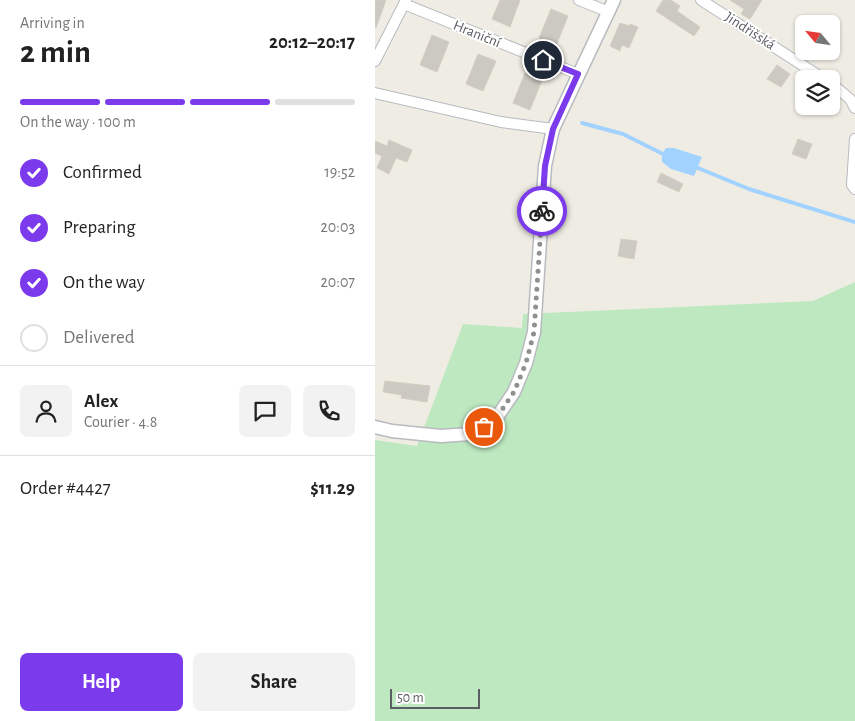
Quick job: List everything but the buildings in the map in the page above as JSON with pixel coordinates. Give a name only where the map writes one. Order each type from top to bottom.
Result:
[{"type":"street","points":[[579,0],[609,12]]},
{"type":"street","points":[[375,427],[392,431],[441,436],[470,434],[484,427],[497,417],[514,392],[526,363],[534,332],[545,166],[553,129],[614,0]]},
{"type":"street","name":"Jindřišská","points":[[701,0],[810,70]]},
{"type":"street","points":[[375,61],[405,2]]},
{"type":"street","name":"Hraniční","points":[[405,2],[578,74]]},
{"type":"street","points":[[840,89],[850,99],[855,108]]},
{"type":"street","points":[[375,93],[501,122],[553,129]]},
{"type":"street","points":[[855,140],[852,185],[855,189]]},
{"type":"green space","points":[[855,282],[855,721],[375,721],[375,440],[417,446],[463,324],[522,328],[523,314],[813,301]]},
{"type":"water","points":[[666,148],[674,148],[702,157],[694,176],[671,169],[662,162],[662,154]]},
{"type":"waterway","points":[[582,123],[623,134],[665,155]]},
{"type":"waterway","points":[[693,166],[749,189],[855,222]]},
{"type":"way so far","points":[[484,427],[497,417],[514,392],[526,363],[534,332],[542,211]]},
{"type":"route","points":[[542,211],[548,148],[553,129],[578,74],[543,60]]}]
